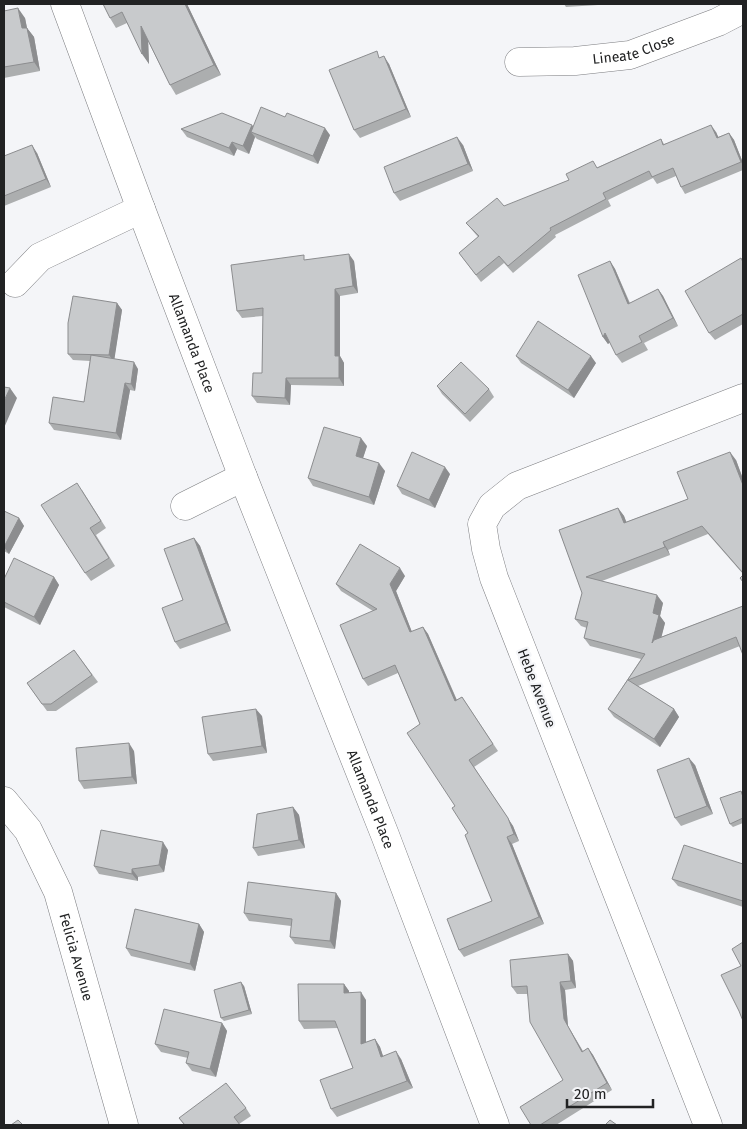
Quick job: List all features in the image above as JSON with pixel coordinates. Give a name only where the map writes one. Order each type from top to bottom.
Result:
[{"type":"street","name":"Allamanda Place","points":[[65,4],[243,477],[385,835],[495,1125]]},
{"type":"street","name":"Lineate Close","points":[[519,62],[576,62],[630,55],[718,22],[743,9]]},
{"type":"street","points":[[14,283],[40,257],[141,209]]},
{"type":"street","name":"Hebe Avenue","points":[[708,1125],[494,578],[486,549],[482,524],[492,506],[518,486],[743,398]]},
{"type":"street","points":[[186,506],[243,477]]},
{"type":"street","name":"Felicia Avenue","points":[[4,801],[28,830],[58,892],[124,1125]]},
{"type":"building","points":[[103,4],[185,4],[214,65],[170,85],[141,26],[142,54],[122,12],[110,18]]},
{"type":"building","points":[[18,8],[22,28],[27,28],[34,62],[4,67],[4,11]]},
{"type":"building","points":[[377,51],[379,58],[384,56],[406,109],[354,130],[329,70]]},
{"type":"building","points":[[261,107],[285,117],[287,113],[325,128],[313,156],[251,132]]},
{"type":"building","points":[[222,113],[252,125],[243,146],[232,142],[229,148],[181,129]]},
{"type":"building","points":[[711,125],[717,138],[729,133],[741,162],[681,187],[673,168],[652,177],[649,171],[603,193],[606,199],[550,228],[551,230],[508,266],[499,256],[476,275],[459,253],[479,236],[466,223],[497,198],[504,206],[569,180],[566,174],[593,161],[597,168],[661,139],[663,145]]},
{"type":"building","points":[[457,137],[468,164],[394,193],[384,167]]},
{"type":"building","points":[[32,145],[46,179],[4,196],[4,156]]},
{"type":"building","points":[[349,254],[353,286],[335,289],[335,356],[339,356],[339,378],[286,378],[285,398],[252,396],[253,373],[262,373],[263,308],[237,311],[231,265],[304,255],[304,260]]},
{"type":"building","points":[[741,258],[743,262],[743,314],[709,333],[685,291]]},
{"type":"building","points":[[610,261],[628,304],[658,289],[673,318],[639,336],[642,342],[616,355],[605,333],[603,337],[578,275]]},
{"type":"building","points":[[73,296],[117,303],[109,355],[68,354],[68,323]]},
{"type":"building","points":[[538,321],[591,356],[568,390],[516,356]]},
{"type":"building","points":[[91,355],[134,362],[131,384],[125,383],[116,433],[49,423],[53,397],[84,402]]},
{"type":"building","points":[[461,362],[489,389],[465,414],[437,386]]},
{"type":"building","points":[[4,387],[10,388],[4,401]]},
{"type":"building","points":[[324,427],[361,438],[356,456],[379,463],[369,497],[308,478]]},
{"type":"building","points":[[412,452],[445,467],[429,500],[397,486]]},
{"type":"building","points":[[730,452],[743,485],[743,573],[702,526],[663,542],[665,547],[586,577],[657,595],[653,613],[659,615],[652,643],[654,640],[743,606],[743,655],[736,637],[628,680],[674,709],[654,739],[608,709],[645,654],[584,638],[588,622],[575,619],[582,593],[559,530],[618,508],[624,523],[688,499],[677,472]]},
{"type":"building","points":[[77,483],[101,521],[90,528],[109,558],[85,573],[41,505]]},
{"type":"building","points":[[4,511],[19,518],[4,547]]},
{"type":"building","points":[[194,538],[226,623],[175,642],[162,608],[183,600],[164,549]]},
{"type":"building","points":[[360,544],[400,568],[390,584],[410,632],[423,627],[455,701],[462,697],[493,744],[469,760],[508,818],[514,834],[507,837],[539,917],[459,950],[447,919],[492,901],[465,835],[468,833],[452,808],[455,806],[407,733],[420,724],[395,665],[363,679],[340,625],[377,609],[336,584]]},
{"type":"building","points":[[14,558],[54,577],[34,617],[4,602],[4,579]]},
{"type":"building","points":[[74,650],[92,675],[51,704],[42,704],[27,683]]},
{"type":"building","points":[[256,709],[262,746],[208,754],[202,717]]},
{"type":"building","points":[[129,743],[132,777],[79,781],[76,748]]},
{"type":"building","points":[[689,758],[707,806],[675,818],[657,770]]},
{"type":"building","points":[[741,791],[743,797],[743,818],[730,824],[720,798]]},
{"type":"building","points":[[293,807],[299,840],[253,848],[257,814]]},
{"type":"building","points":[[101,830],[163,842],[159,865],[132,869],[132,874],[94,866]]},
{"type":"building","points":[[684,845],[743,864],[743,901],[672,879]]},
{"type":"building","points":[[248,882],[336,893],[330,941],[290,937],[292,919],[244,913]]},
{"type":"building","points":[[135,909],[199,924],[190,964],[126,948]]},
{"type":"building","points":[[743,942],[743,1021],[721,975],[741,966],[732,949]]},
{"type":"building","points":[[568,954],[571,981],[560,982],[564,1019],[582,1052],[588,1048],[607,1083],[540,1125],[531,1125],[520,1107],[563,1080],[530,1022],[527,986],[512,987],[510,960]]},
{"type":"building","points":[[241,982],[249,1010],[221,1018],[214,990]]},
{"type":"building","points":[[298,984],[344,984],[344,993],[361,992],[361,1044],[375,1039],[381,1057],[396,1051],[407,1081],[331,1109],[320,1080],[353,1068],[335,1021],[299,1021]]},
{"type":"building","points":[[164,1009],[222,1023],[210,1069],[186,1063],[189,1052],[155,1044]]},
{"type":"building","points":[[226,1083],[246,1108],[234,1117],[240,1125],[185,1125],[179,1118]]},
{"type":"building","points":[[18,1120],[23,1125],[11,1125]]},
{"type":"building","points":[[610,1120],[617,1125],[605,1125]]}]
